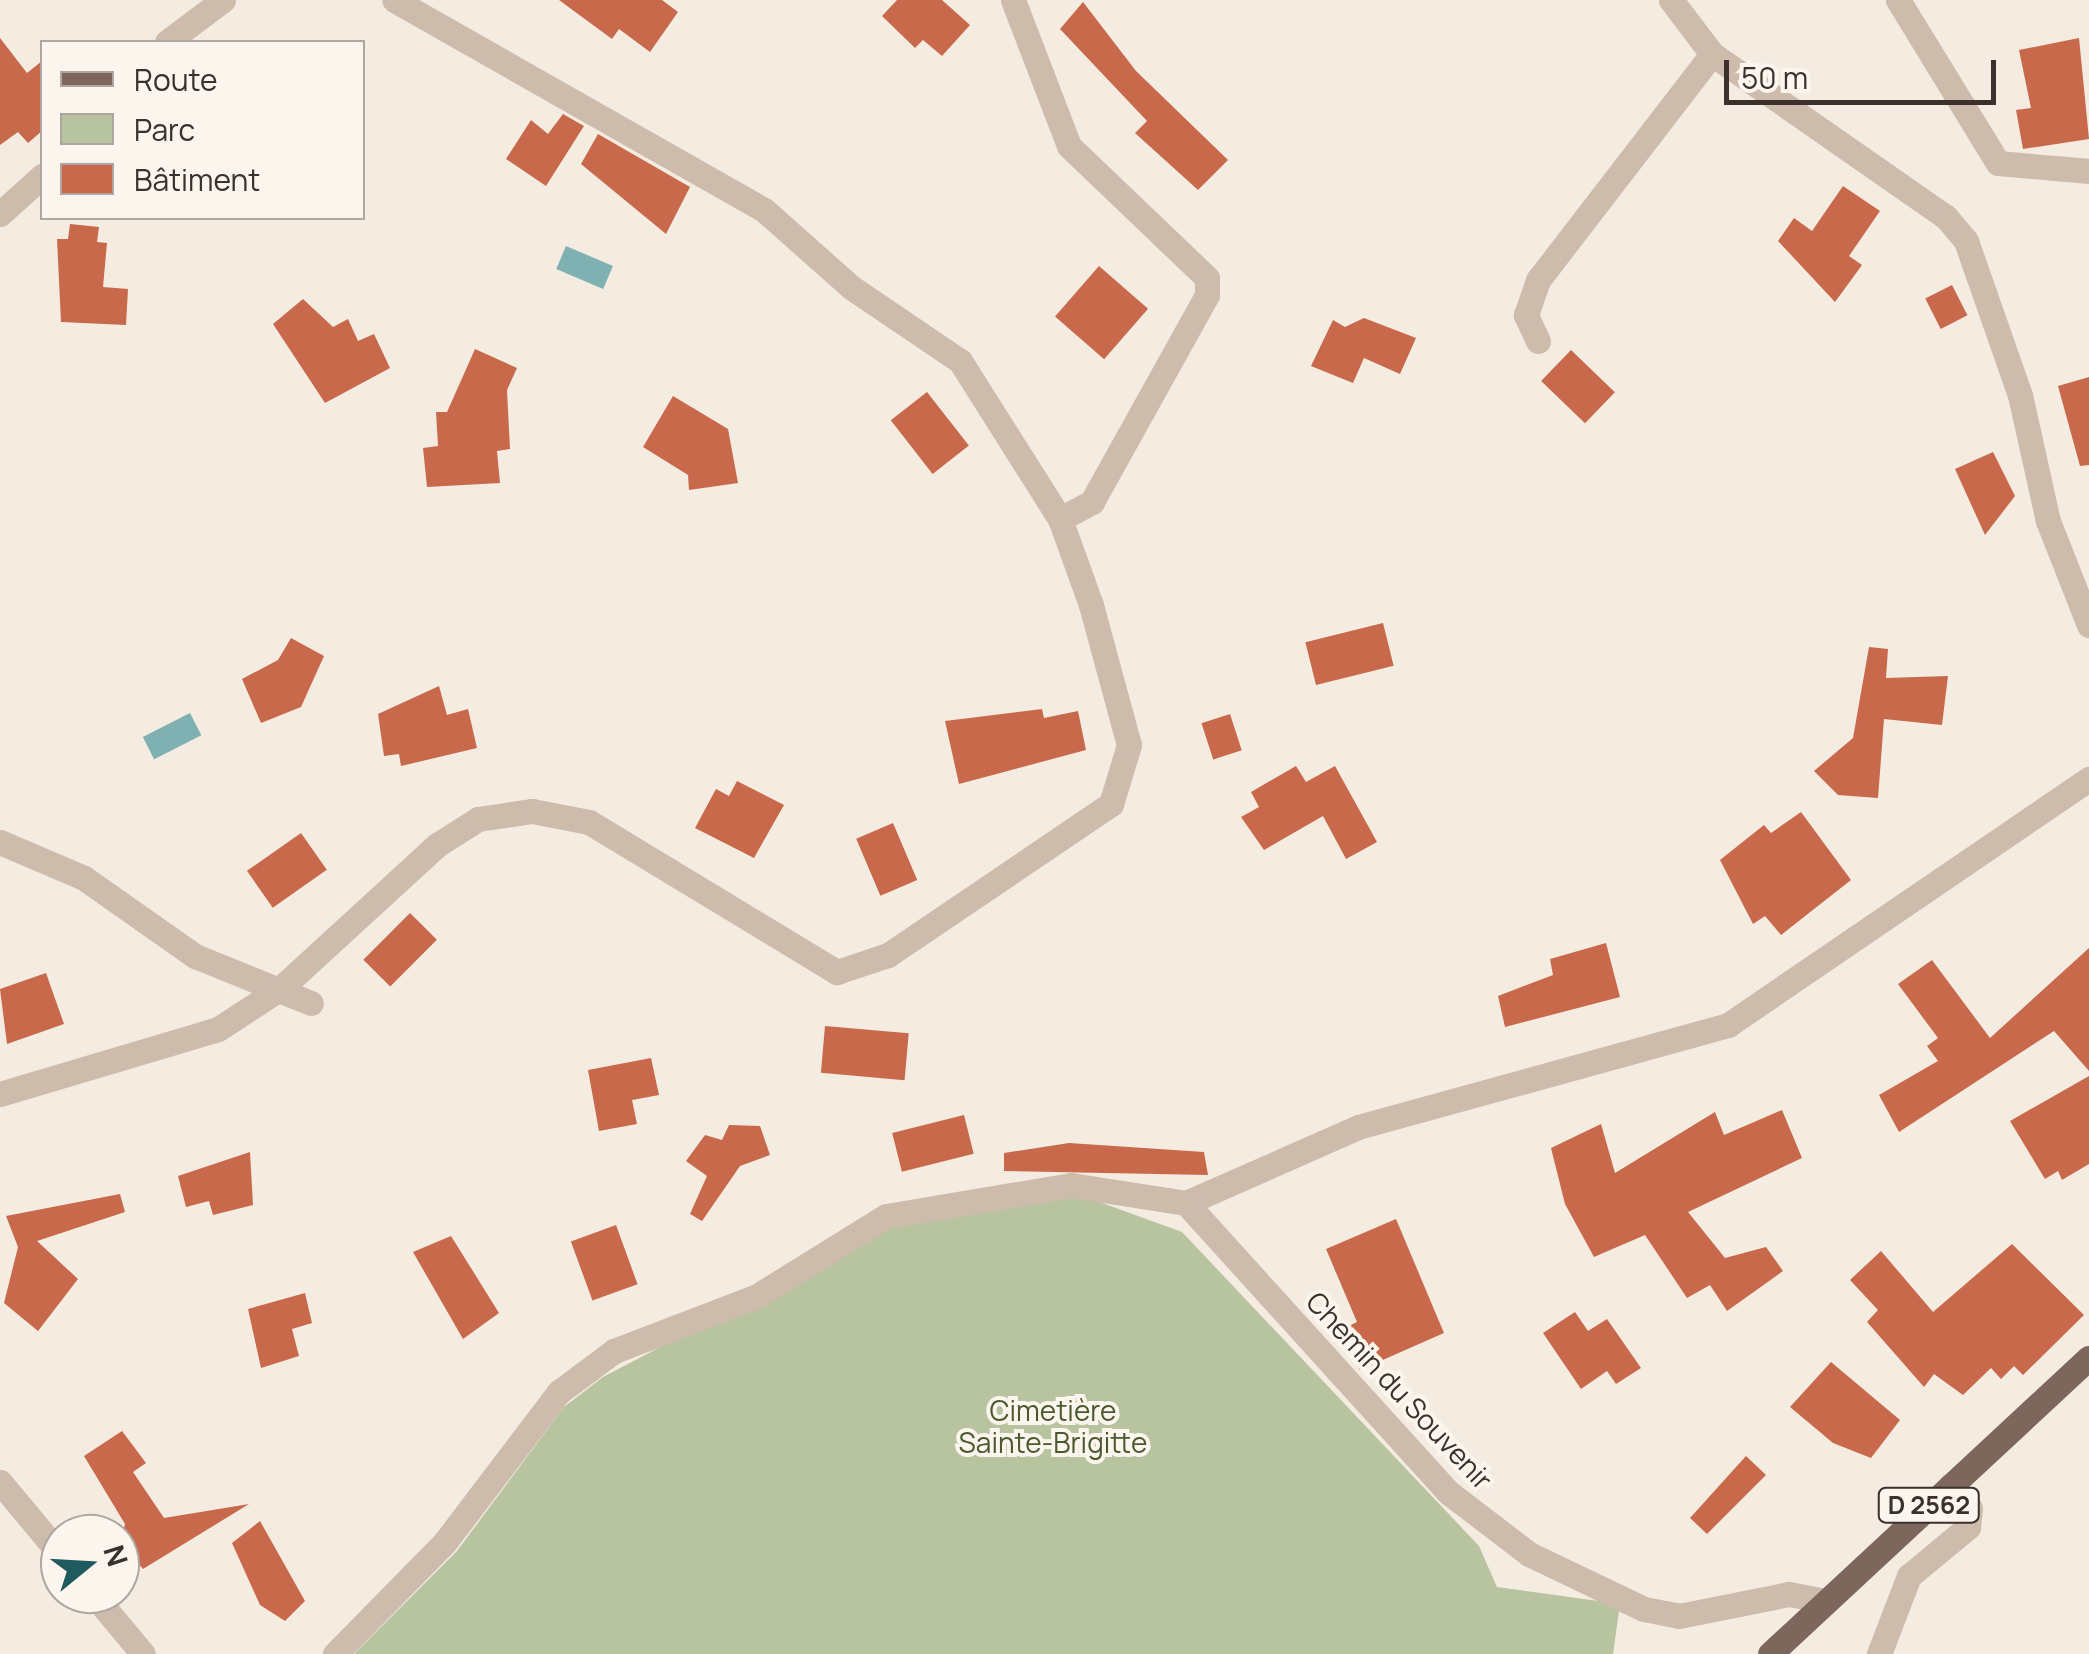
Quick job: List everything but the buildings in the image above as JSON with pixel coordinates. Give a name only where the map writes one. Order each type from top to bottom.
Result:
[{"type":"main road","name":"D 2562","points":[[1770,1654],[2089,1358]]},
{"type":"street","points":[[169,40],[223,0]]},
{"type":"street","points":[[0,1094],[218,1029],[281,988],[437,845],[478,819],[532,812],[588,822],[837,972],[888,956],[1111,804],[1129,745],[1060,519],[960,361],[852,288],[764,210],[395,0]]},
{"type":"street","points":[[1014,0],[1069,146],[1206,278],[1207,295],[1092,502],[1060,519]]},
{"type":"street","points":[[1671,0],[1712,54],[1946,218],[1966,242],[2020,395],[2048,520],[2089,625]]},
{"type":"street","points":[[1898,0],[1998,164],[2089,171]]},
{"type":"street","points":[[1538,341],[1526,315],[1538,280],[1712,54]]},
{"type":"street","points":[[0,214],[40,178]]},
{"type":"street","points":[[335,1654],[445,1542],[559,1392],[614,1351],[756,1296],[886,1216],[1071,1185],[1186,1203],[1358,1127],[1728,1025],[2089,779]]},
{"type":"street","points":[[0,842],[84,878],[195,956],[311,1003]]},
{"type":"street","name":"Chemin du Souvenir","points":[[1186,1203],[1448,1492],[1529,1554],[1644,1610],[1679,1616],[1789,1594],[1825,1600]]},
{"type":"street","points":[[0,1482],[40,1530]]},
{"type":"street","points":[[1879,1654],[1909,1576],[1968,1526],[1970,1508],[1951,1485]]},
{"type":"street","points":[[110,1614],[143,1654]]},
{"type":"green space","name":"Cimetière Sainte-Brigitte","points":[[1083,1196],[1182,1232],[1479,1546],[1497,1587],[1620,1604],[1613,1654],[354,1654],[457,1551],[564,1407],[603,1377],[890,1227]]},
{"type":"water","points":[[566,246],[613,266],[603,289],[556,269]]},
{"type":"water","points":[[190,713],[201,735],[154,759],[143,737]]}]
